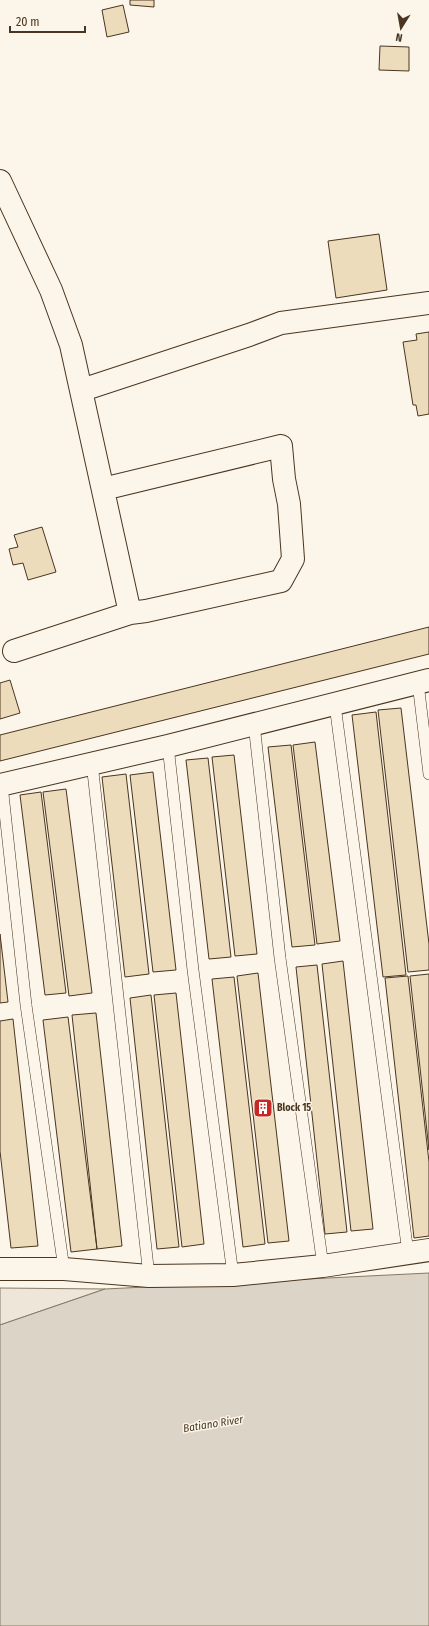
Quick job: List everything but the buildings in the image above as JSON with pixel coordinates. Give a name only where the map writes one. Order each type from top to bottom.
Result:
[{"type":"street","points":[[0,181],[51,290],[71,346],[82,390],[91,439],[130,613]]},
{"type":"street","points":[[82,390],[249,335],[281,322],[429,303]]},
{"type":"street","points":[[14,651],[130,613],[146,611],[281,581],[292,559],[289,504],[284,479],[282,446],[103,489]]},
{"type":"street","points":[[1,785],[168,746],[423,682]]},
{"type":"street","points":[[0,1269],[64,1269],[149,1276],[233,1275],[322,1266],[429,1250]]},
{"type":"lane","points":[[423,682],[429,774]]},
{"type":"lane","points":[[335,705],[408,1253]]},
{"type":"lane","points":[[254,724],[280,958],[322,1266]]},
{"type":"lane","points":[[168,746],[194,970],[233,1275]]},
{"type":"lane","points":[[92,763],[149,1276]]},
{"type":"lane","points":[[1,785],[26,1005],[64,1269]]},
{"type":"shaded area","points":[[0,1288],[105,1289],[0,1325]]},
{"type":"water","name":"Batiano River","points":[[429,1273],[429,1626],[0,1626],[0,1325],[105,1289]]},
{"type":"place","name":"Block 15","points":[[263,1108]]}]
